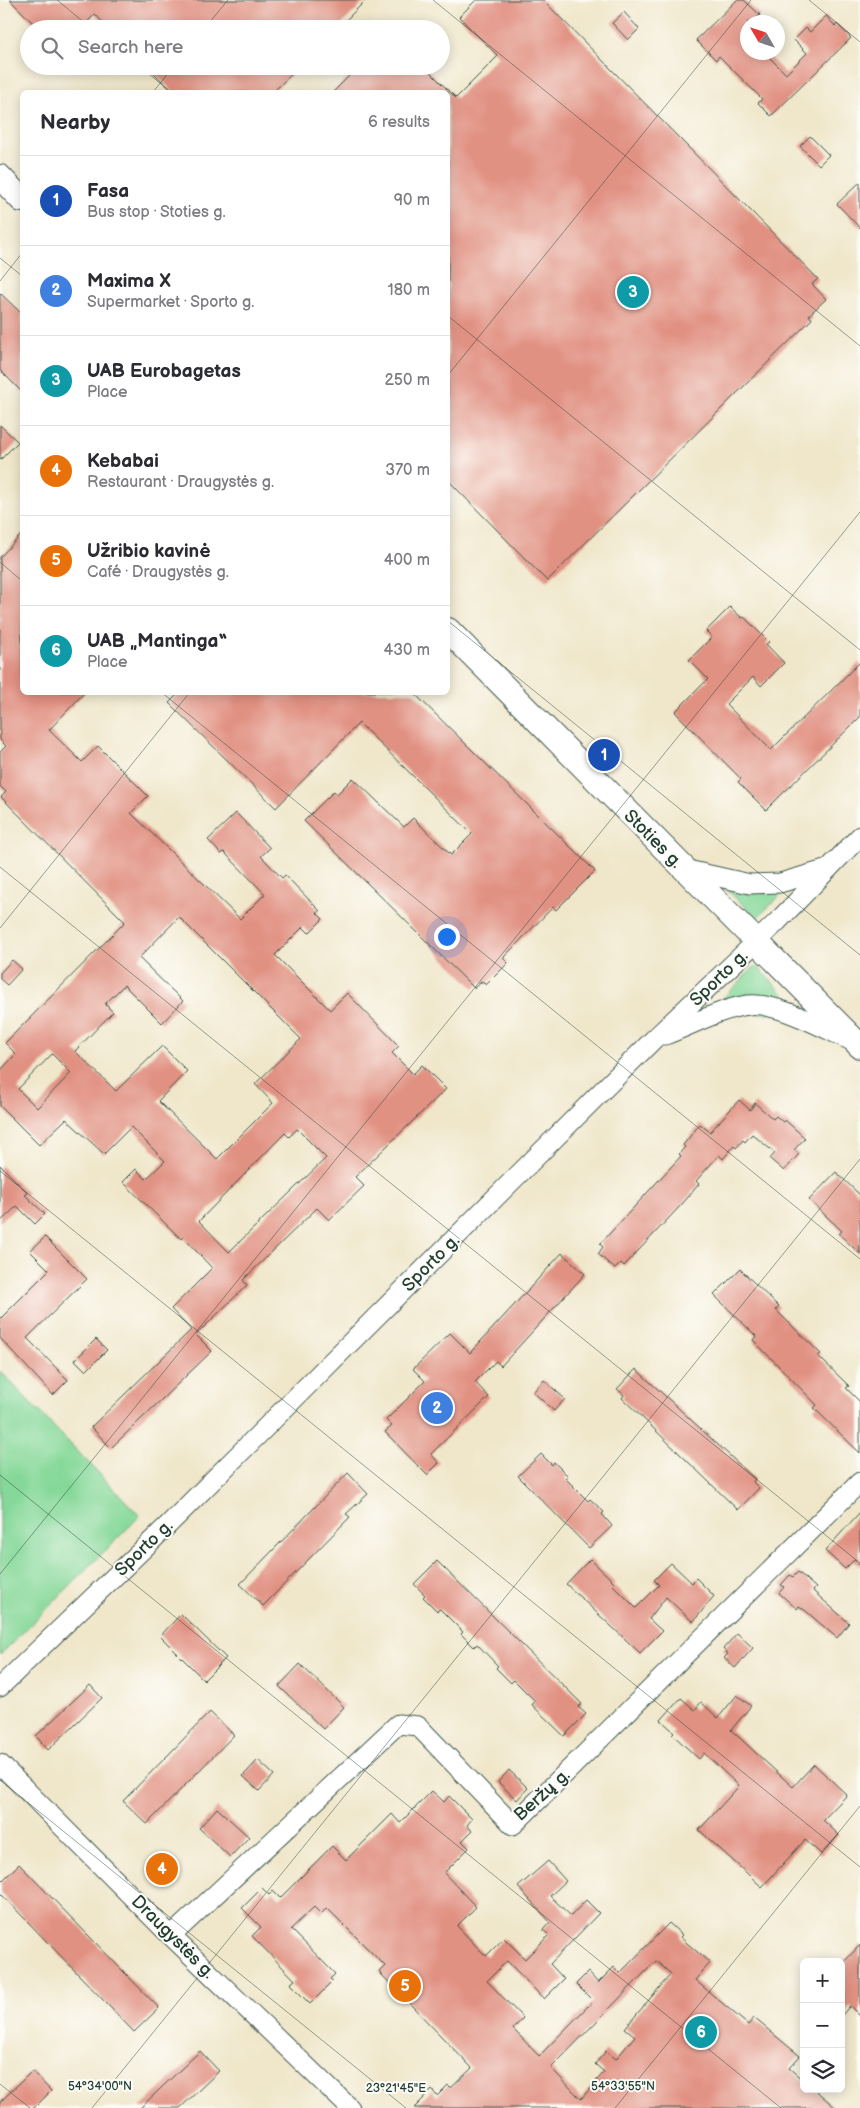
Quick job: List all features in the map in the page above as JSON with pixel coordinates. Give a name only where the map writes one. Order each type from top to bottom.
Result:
[{"type":"main road","points":[[0,177],[20,198]]},
{"type":"main road","name":"Stoties g.","points":[[450,632],[859,1045]]},
{"type":"street","name":"Sporto g.","points":[[0,1687],[175,1518],[654,1039],[757,942],[860,836]]},
{"type":"street","points":[[683,869],[750,884],[780,883],[829,868]]},
{"type":"street","points":[[654,1039],[732,1008],[750,1004],[776,1008],[859,1045]]},
{"type":"street","name":"Beržų g.","points":[[171,1936],[398,1724],[418,1726],[513,1825],[860,1482]]},
{"type":"street","name":"Draugystės g.","points":[[0,1764],[171,1936],[350,2108]]},
{"type":"green space","points":[[723,886],[755,893],[788,888],[757,918]]},
{"type":"green space","points":[[756,965],[803,1014],[708,1013]]},
{"type":"green space","points":[[0,1371],[140,1516],[0,1655]]},
{"type":"building","points":[[10,0],[366,0],[346,20],[101,20],[95,14],[89,20],[30,20]]},
{"type":"building","points":[[476,0],[543,0],[818,279],[812,284],[826,299],[809,315],[812,319],[547,581],[450,482],[450,92],[456,98],[498,56],[459,17]]},
{"type":"building","points":[[737,0],[744,0],[760,15],[740,15],[740,60],[772,60],[786,74],[807,53],[794,40],[806,28],[810,32],[826,16],[835,26],[837,24],[851,38],[771,116],[758,103],[762,99],[719,56],[716,60],[696,40]]},
{"type":"building","points":[[624,12],[639,29],[628,40],[612,23]]},
{"type":"building","points":[[156,75],[291,75],[275,90],[171,90]]},
{"type":"building","points":[[350,75],[433,75],[448,90],[335,90]]},
{"type":"building","points":[[810,136],[829,155],[819,165],[800,146]]},
{"type":"building","points":[[860,182],[860,228],[837,204]]},
{"type":"building","points":[[0,293],[20,312],[20,390],[0,370]]},
{"type":"building","points":[[0,425],[18,442],[0,460]]},
{"type":"building","points":[[20,536],[20,695],[82,695],[49,730],[82,762],[98,746],[148,796],[131,813],[240,919],[265,894],[224,852],[221,854],[208,840],[236,813],[270,848],[261,856],[282,878],[285,875],[320,911],[317,913],[323,919],[309,933],[303,927],[275,955],[330,1010],[347,993],[399,1046],[392,1053],[413,1074],[422,1065],[446,1089],[355,1177],[364,1186],[329,1220],[317,1208],[243,1280],[247,1285],[196,1335],[212,1351],[111,1448],[91,1427],[191,1330],[171,1309],[212,1268],[183,1237],[181,1239],[123,1182],[136,1169],[146,1179],[165,1161],[131,1127],[104,1154],[66,1119],[39,1145],[0,1106],[0,1071],[16,1054],[5,1043],[125,922],[1,797],[6,792],[0,786],[0,752],[6,746],[0,740],[0,557]],"holes":[[[179,917],[301,1039],[255,1084],[273,1103],[217,1159],[158,1101],[187,1071],[162,1046],[116,1091],[75,1051],[113,1012],[105,1004],[124,985],[162,1023],[183,1001],[139,958]],[[52,1054],[71,1073],[37,1108],[18,1089]],[[297,1129],[326,1158],[229,1252],[199,1221],[285,1133],[289,1137]]]},
{"type":"building","points":[[730,607],[742,618],[744,617],[769,642],[766,644],[784,663],[761,686],[753,677],[726,704],[771,750],[860,662],[860,717],[766,810],[738,782],[741,779],[675,712],[708,679],[689,660],[712,637],[706,631]]},
{"type":"building","points":[[177,695],[416,695],[595,871],[556,910],[553,907],[503,958],[508,963],[486,985],[482,981],[474,988],[304,821],[334,791],[337,794],[353,778],[404,827],[413,818],[451,855],[472,834],[359,723],[276,808],[169,703]]},
{"type":"building","points":[[12,960],[22,969],[7,985],[0,979],[0,973]]},
{"type":"building","points":[[739,1100],[750,1110],[755,1103],[773,1119],[776,1116],[783,1122],[785,1120],[805,1138],[794,1150],[799,1154],[784,1171],[770,1159],[775,1153],[752,1134],[736,1148],[734,1146],[723,1159],[719,1155],[696,1181],[699,1184],[683,1203],[624,1266],[621,1263],[615,1269],[598,1254],[603,1247],[600,1244],[681,1156],[679,1154],[685,1147],[683,1145],[700,1124],[710,1132]]},
{"type":"building","points":[[0,1165],[28,1193],[25,1195],[45,1214],[35,1224],[17,1206],[0,1222]]},
{"type":"building","points":[[836,1172],[860,1195],[860,1254],[839,1234],[842,1231],[809,1200]]},
{"type":"building","points":[[45,1237],[87,1279],[27,1338],[68,1380],[53,1395],[0,1338],[0,1319],[49,1270],[30,1251]]},
{"type":"building","points":[[562,1253],[585,1274],[501,1366],[496,1361],[475,1382],[489,1397],[431,1454],[439,1463],[427,1475],[385,1432],[392,1426],[386,1420],[425,1381],[413,1369],[450,1333],[470,1353]]},
{"type":"building","points":[[740,1269],[779,1307],[776,1310],[821,1354],[818,1356],[849,1386],[846,1388],[860,1402],[860,1453],[814,1408],[817,1405],[753,1340],[756,1336],[714,1295]]},
{"type":"building","points":[[96,1339],[107,1350],[86,1371],[75,1360]]},
{"type":"building","points":[[636,1369],[755,1479],[753,1482],[759,1488],[738,1510],[622,1398],[624,1395],[617,1389]]},
{"type":"building","points":[[544,1380],[565,1399],[554,1411],[533,1392]]},
{"type":"building","points":[[541,1454],[552,1465],[554,1462],[568,1476],[565,1478],[588,1501],[590,1499],[604,1512],[602,1514],[612,1526],[589,1548],[518,1476]]},
{"type":"building","points":[[348,1473],[368,1494],[346,1514],[350,1517],[263,1606],[240,1584]]},
{"type":"building","points":[[860,1512],[860,1566],[854,1560],[845,1569],[825,1551]]},
{"type":"building","points":[[590,1559],[615,1583],[613,1585],[636,1608],[659,1585],[654,1580],[671,1563],[692,1583],[696,1578],[714,1596],[693,1622],[666,1597],[649,1619],[662,1631],[640,1653],[566,1584]]},
{"type":"building","points":[[437,1561],[582,1704],[578,1707],[586,1714],[564,1736],[532,1705],[535,1701],[514,1680],[511,1683],[477,1644],[474,1647],[461,1634],[463,1632],[440,1609],[437,1611],[423,1597],[425,1595],[414,1584]]},
{"type":"building","points":[[798,1572],[816,1588],[813,1591],[849,1623],[837,1638],[807,1612],[799,1606],[797,1609],[779,1593],[784,1587],[781,1585],[790,1575],[793,1577]]},
{"type":"building","points":[[181,1614],[226,1658],[204,1680],[160,1636]]},
{"type":"building","points":[[737,1633],[753,1648],[735,1668],[724,1658],[728,1654],[723,1649]]},
{"type":"building","points":[[300,1664],[344,1707],[323,1729],[279,1686]]},
{"type":"building","points":[[90,1685],[102,1698],[48,1750],[36,1736]]},
{"type":"building","points":[[737,1695],[751,1706],[731,1730],[793,1787],[814,1764],[847,1795],[823,1820],[839,1835],[821,1854],[805,1840],[762,1887],[699,1830],[739,1786],[704,1753],[699,1759],[672,1734],[674,1732],[661,1720],[681,1698],[695,1710],[701,1702],[718,1718]]},
{"type":"building","points":[[210,1712],[234,1735],[147,1824],[123,1801]]},
{"type":"building","points":[[258,1760],[274,1775],[259,1791],[243,1776]]},
{"type":"building","points":[[509,1770],[528,1788],[517,1800],[498,1782]]},
{"type":"building","points":[[432,1791],[444,1802],[449,1796],[472,1819],[467,1825],[472,1831],[462,1841],[469,1848],[444,1873],[476,1907],[457,1926],[486,1956],[504,1938],[525,1959],[549,1935],[543,1930],[550,1922],[518,1887],[548,1861],[566,1881],[550,1896],[571,1916],[586,1900],[599,1913],[550,1964],[564,1979],[544,1999],[507,1961],[487,1981],[523,2018],[513,2029],[539,2056],[593,2001],[576,1984],[588,1972],[598,1983],[614,1967],[620,1973],[669,1923],[682,1935],[680,1937],[710,1963],[695,1980],[748,2025],[754,2018],[800,2056],[789,2068],[800,2078],[800,2093],[819,2093],[836,2108],[414,2108],[432,2090],[437,2096],[448,2085],[451,2088],[472,2068],[379,1972],[385,1966],[327,1908],[321,1914],[314,1907],[291,1929],[335,1974],[330,1979],[333,1981],[310,2004],[290,1984],[295,1980],[252,1936],[261,1927],[242,1908],[262,1888],[269,1895],[273,1891],[280,1898],[332,1846],[346,1860],[392,1814],[400,1823]],"holes":[[[656,1961],[671,1974],[625,2028],[635,2036],[616,2059],[606,2051],[595,2064],[604,2072],[581,2099],[551,2068]]]},
{"type":"building","points":[[217,1808],[249,1837],[230,1857],[199,1828]]},
{"type":"building","points":[[19,1864],[159,2008],[134,2032],[0,1893],[0,1883]]},
{"type":"building","points":[[860,1945],[860,2016],[850,2006],[845,2012],[845,1961]]},
{"type":"building","points":[[200,2051],[219,2071],[180,2108],[140,2108]]},
{"type":"building","points":[[32,2071],[51,2091],[34,2108],[0,2108],[0,2102]]},
{"type":"place","name":"UAB Eurobagetas","points":[[633,292]]},
{"type":"place","name":"Fasa","points":[[604,755]]},
{"type":"place","name":"Maxima X","points":[[437,1408]]},
{"type":"place","name":"Kebabai","points":[[162,1869]]},
{"type":"place","name":"Užribio kavinė","points":[[405,1986]]},
{"type":"place","name":"UAB „Mantinga“","points":[[701,2032]]}]
